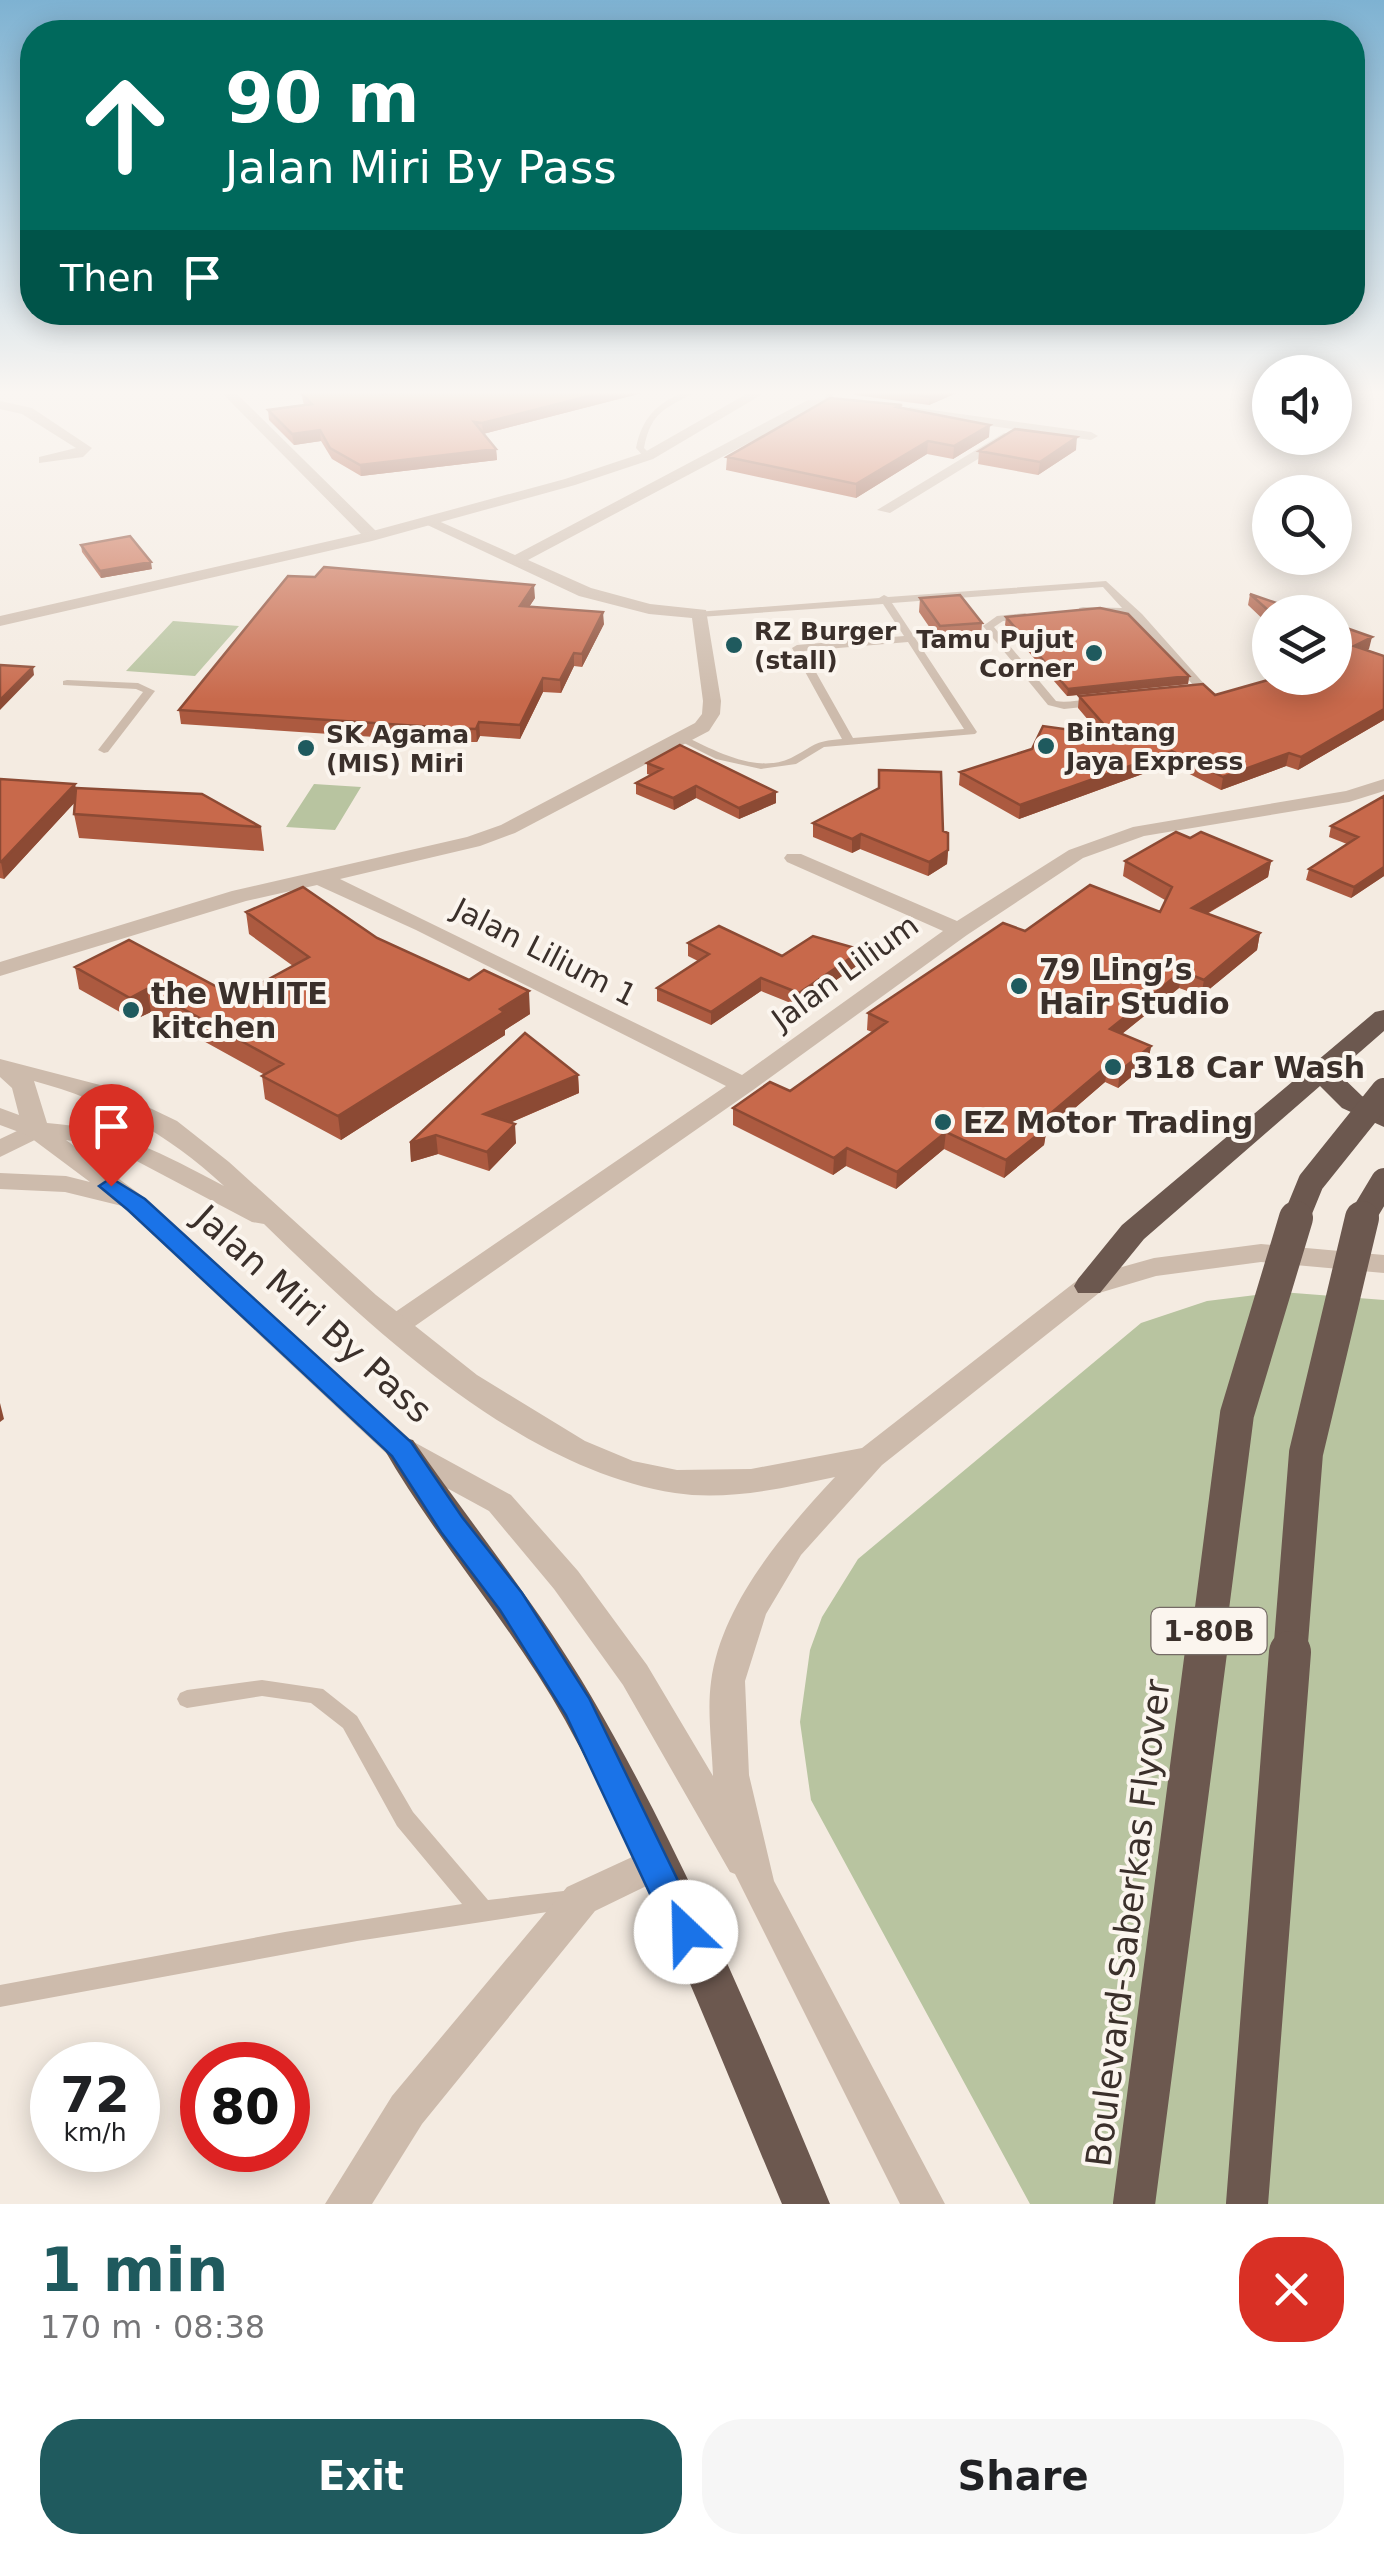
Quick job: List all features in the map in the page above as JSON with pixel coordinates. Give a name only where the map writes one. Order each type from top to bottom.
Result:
[{"type":"highway","points":[[1089,1286],[1133,1232],[1384,1018]]},
{"type":"highway","points":[[1321,1072],[1352,1102],[1384,1119]]},
{"type":"highway","name":"Boulevard-Saberkas Flyover","points":[[1134,2204],[1237,1414],[1290,1234],[1312,1182],[1384,1092]]},
{"type":"highway","points":[[1247,2204],[1306,1453],[1359,1223],[1384,1181]]},
{"type":"highway","points":[[402,1449],[451,1524],[511,1602],[578,1708],[656,1864],[806,2204]]},
{"type":"street","points":[[331,495],[372,536]]},
{"type":"street","points":[[0,621],[372,536],[519,495]]},
{"type":"street","points":[[515,561],[640,495]]},
{"type":"street","points":[[885,510],[910,495]]},
{"type":"street","points":[[0,970],[240,896],[473,842],[508,829],[702,727],[712,701],[700,614],[617,602],[429,522]]},
{"type":"street","name":"Jalan Lilium","points":[[395,1326],[744,1086],[958,930],[1076,854],[1140,831],[1349,796],[1384,785]]},
{"type":"street","points":[[794,858],[958,930]]},
{"type":"street","name":"Jalan Lilium 1","points":[[318,877],[424,925],[744,1086]]},
{"type":"street","points":[[1,1066],[24,1086],[36,1130]]},
{"type":"street","name":"Jalan Miri By Pass","points":[[1,1066],[59,1078],[152,1117],[248,1191],[395,1326],[538,1431],[601,1464],[675,1482],[764,1482],[871,1456]]},
{"type":"street","name":"Jalan Miri By Pass","points":[[0,1116],[36,1130],[136,1204],[402,1449],[500,1502],[566,1580],[636,1676],[756,1884]]},
{"type":"street","points":[[0,1149],[36,1130],[81,1133],[121,1143],[282,1226]]},
{"type":"street","points":[[0,1182],[66,1184],[136,1204]]},
{"type":"street","points":[[923,2204],[756,1884],[731,1775],[728,1681],[750,1612],[790,1546],[871,1456],[1089,1286],[1154,1268],[1247,1254],[1311,1254],[1384,1264]]},
{"type":"street","points":[[347,2204],[407,2110],[581,1900],[656,1864]]},
{"type":"lane","points":[[1067,584],[1102,598],[1099,608]]},
{"type":"lane","points":[[700,614],[1106,584],[1202,688],[1176,694]]},
{"type":"lane","points":[[682,739],[716,755],[756,766],[790,763],[807,750],[849,742],[971,732],[884,598]]},
{"type":"lane","points":[[1060,612],[1099,608],[1138,616]]},
{"type":"lane","points":[[1040,614],[1001,618],[988,626],[1052,703],[1064,706],[1120,700]]},
{"type":"lane","points":[[849,742],[797,648],[911,639]]},
{"type":"lane","points":[[67,683],[138,686],[150,691],[104,750]]},
{"type":"lane","points":[[187,1699],[262,1688],[316,1695],[350,1722],[405,1819],[482,1910]]},
{"type":"lane","points":[[0,1996],[482,1910],[581,1900]]},
{"type":"green space","points":[[173,621],[239,626],[195,676],[126,671]]},
{"type":"green space","points":[[314,784],[361,787],[335,830],[286,827]]},
{"type":"green space","points":[[1281,1292],[1384,1300],[1384,2204],[1030,2204],[811,1800],[800,1722],[810,1650],[822,1617],[858,1559],[1141,1323],[1207,1301]]},
{"type":"building","points":[[130,536],[151,562],[100,571],[81,545]]},
{"type":"building","points":[[324,567],[534,585],[520,606],[603,612],[582,654],[574,653],[560,680],[543,678],[520,725],[479,722],[476,729],[449,728],[179,710],[288,576],[315,577]]},
{"type":"building","points":[[960,595],[982,623],[940,626],[920,598]]},
{"type":"building","name":"Tamu Pujut Corner","points":[[1100,608],[1128,614],[1189,676],[1068,689],[1006,617]]},
{"type":"building","points":[[1352,630],[1372,637],[1354,646],[1384,656],[1384,709],[1301,757],[1289,753],[1223,777],[1172,751],[1020,805],[960,772],[1032,749],[1043,726],[1114,736],[1079,696],[1203,684],[1215,695],[1252,685],[1252,695],[1352,695]]},
{"type":"building","points":[[0,665],[33,667],[0,700]]},
{"type":"building","points":[[680,745],[776,792],[739,808],[696,786],[673,798],[636,783],[662,769],[647,763]]},
{"type":"building","points":[[879,770],[941,772],[943,831],[948,833],[948,850],[929,862],[861,834],[852,839],[813,823],[879,788]]},
{"type":"building","points":[[0,779],[75,784],[1,862],[0,862]]},
{"type":"building","points":[[76,788],[202,794],[261,827],[74,814]]},
{"type":"building","points":[[1384,796],[1384,867],[1354,887],[1309,869],[1358,837],[1331,826]]},
{"type":"building","points":[[1176,832],[1190,838],[1201,832],[1271,861],[1192,908],[1260,933],[1204,980],[1182,971],[1110,1029],[1151,1046],[1120,1071],[1108,1065],[1038,1124],[1046,1128],[1006,1160],[946,1132],[897,1172],[847,1148],[834,1158],[733,1108],[770,1082],[790,1091],[887,1022],[868,1013],[1003,923],[1025,931],[1090,885],[1160,912],[1172,887],[1125,861]]},
{"type":"building","points":[[303,887],[377,938],[469,980],[484,970],[529,991],[500,1009],[504,1012],[338,1116],[262,1076],[283,1064],[147,989],[130,998],[75,967],[129,940],[236,997],[309,957],[246,912]]},
{"type":"building","points":[[719,926],[782,956],[813,936],[862,950],[799,993],[761,978],[711,1012],[657,988],[709,954],[688,943]]},
{"type":"building","points":[[525,1033],[578,1075],[484,1114],[515,1124],[487,1152],[436,1135],[410,1143]]},
{"type":"place","name":"RZ Burger (stall)","points":[[734,645]]},
{"type":"place","name":"Tamu Pujut Corner","points":[[1094,653]]},
{"type":"place","name":"Bintang Jaya Express","points":[[1046,746]]},
{"type":"place","name":"SK Agama (MIS) Miri","points":[[306,748]]},
{"type":"place","name":"79 Ling’s Hair Studio","points":[[1019,986]]},
{"type":"place","name":"the WHITE kitchen","points":[[131,1010]]},
{"type":"place","name":"318 Car Wash","points":[[1113,1067]]},
{"type":"place","name":"EZ Motor Trading","points":[[943,1122]]},
{"type":"route","points":[[111,1186],[136,1204],[402,1449],[451,1524],[511,1602],[578,1708],[686,1932]]}]
